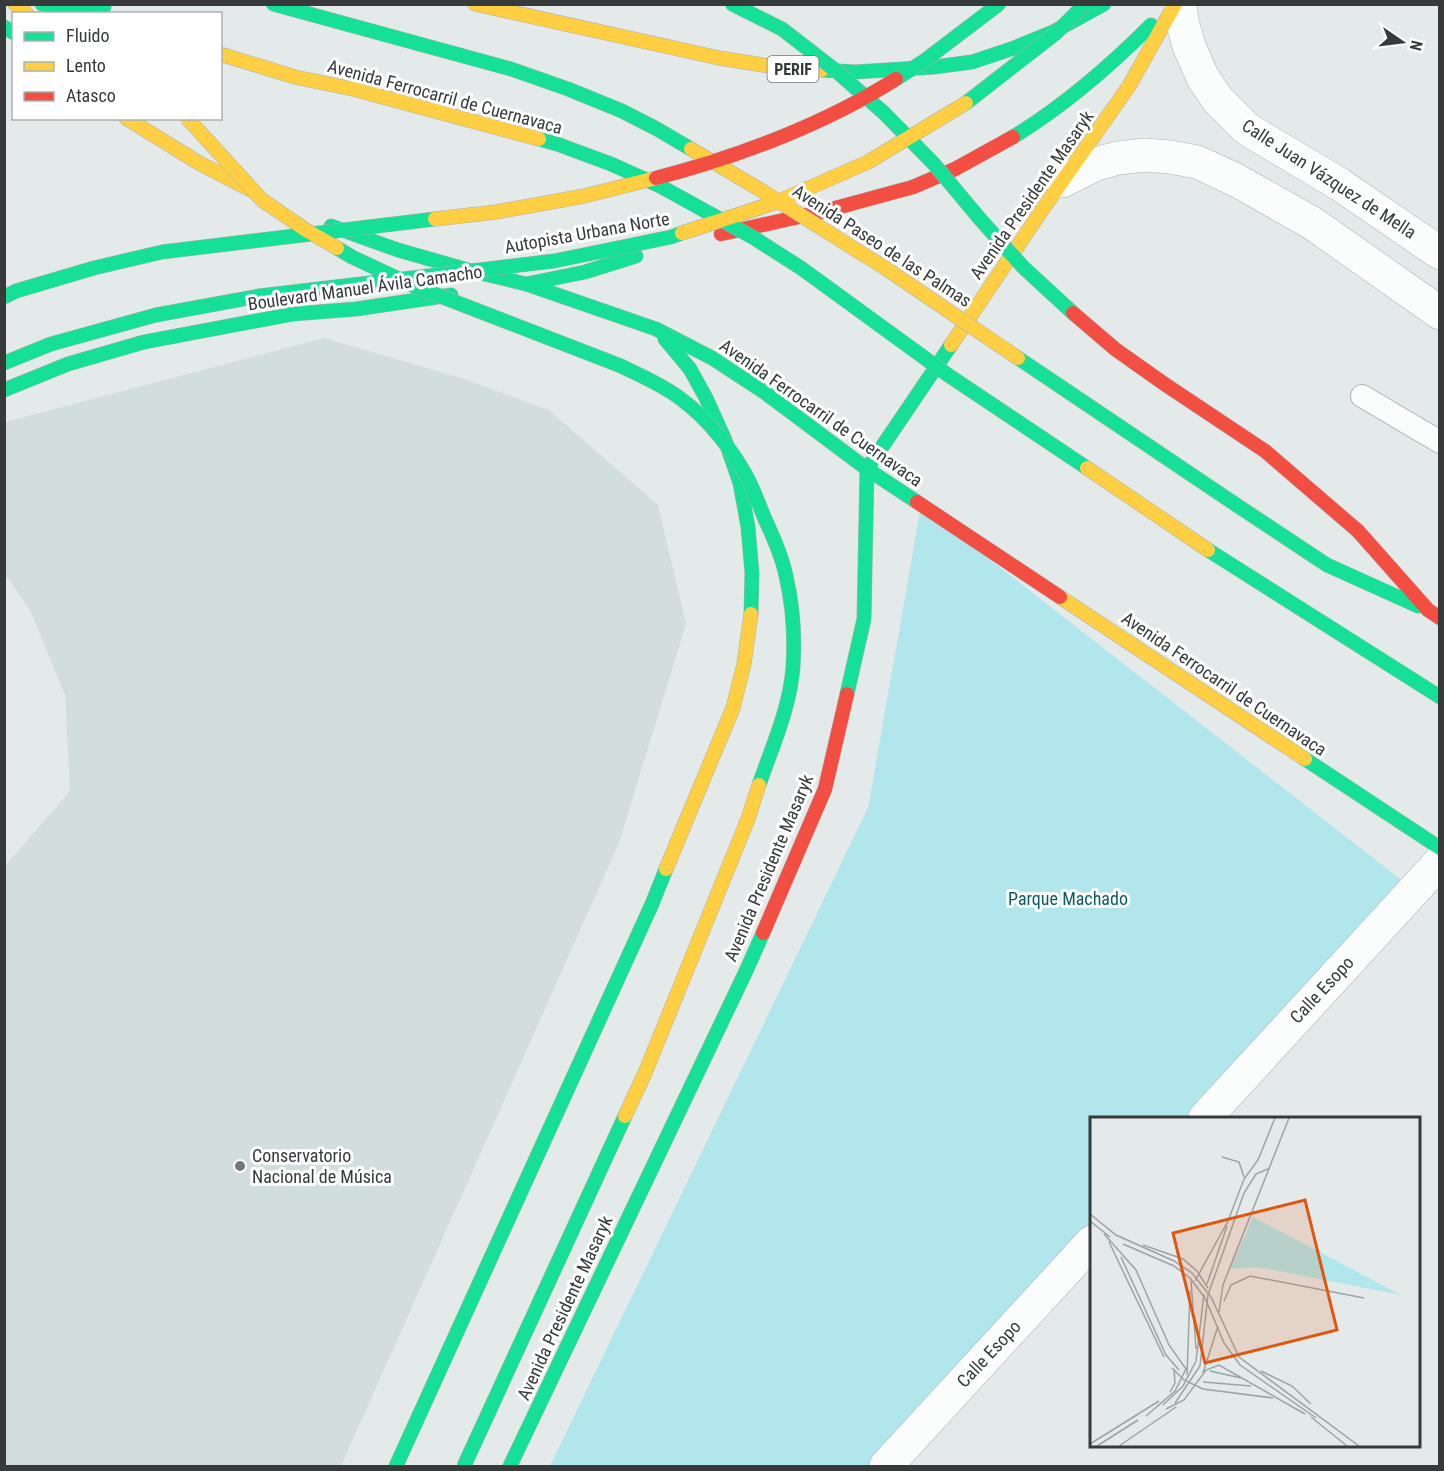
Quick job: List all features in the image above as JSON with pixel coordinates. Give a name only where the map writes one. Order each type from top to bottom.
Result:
[{"type":"main road","points":[[42,4],[75,9],[104,8]]},
{"type":"main road","name":"Avenida Paseo de las Palmas","points":[[273,4],[511,69],[568,88],[657,129],[759,189],[885,268],[1327,565],[1434,614]]},
{"type":"main road","name":"PERIF","points":[[475,4],[719,58],[782,68],[855,72],[972,62],[1053,32],[1104,4]]},
{"type":"main road","points":[[732,4],[782,29],[835,70],[884,113],[934,164],[1023,267],[1070,311],[1124,356],[1265,451],[1358,531],[1434,614]]},
{"type":"main road","name":"Autopista Urbana Norte","points":[[4,297],[16,291],[94,268],[162,252],[496,212],[584,196],[676,173],[742,153],[822,119],[877,91],[924,61],[999,4]]},
{"type":"main road","name":"Autopista Urbana Norte","points":[[4,363],[51,344],[156,315],[259,296],[554,261],[671,237],[777,202],[868,162],[971,100],[1056,33],[1085,4]]},
{"type":"main road","name":"Avenida Presidente Masaryk","points":[[510,1467],[747,969],[825,789],[864,619],[867,469],[1129,86],[1173,4]]},
{"type":"main road","name":"Boulevard Manuel Ávila Camacho","points":[[492,289],[585,272],[686,241],[851,205],[923,183],[985,154],[1043,118],[1097,76],[1140,38],[1173,4]]},
{"type":"main road","name":"Avenida Ferrocarril de Cuernavaca","points":[[222,55],[295,77],[353,89],[557,144],[611,164],[660,186],[754,238],[801,268],[948,375],[1208,550],[1440,697]]},
{"type":"main road","points":[[189,120],[262,200],[306,230],[352,256],[414,286],[621,366],[681,399],[714,431],[729,449],[747,478],[775,542],[786,574],[792,608],[794,668],[789,696],[748,819],[645,1073],[465,1467]]},
{"type":"main road","name":"Avenida Ferrocarril de Cuernavaca","points":[[131,121],[263,197],[330,226],[398,250],[526,284],[656,329],[712,358],[764,392],[867,469],[1440,848]]},
{"type":"main road","name":"Boulevard Manuel Ávila Camacho","points":[[4,390],[68,364],[144,342],[293,314],[356,309],[470,292]]},
{"type":"main road","points":[[396,1467],[652,904],[733,708],[744,664],[751,619],[752,573],[748,527],[740,483],[725,440],[706,398],[690,369],[656,329]]},
{"type":"street","name":"Calle Juan Vázquez de Mella","points":[[1180,4],[1189,46],[1203,78],[1218,100],[1247,129],[1339,184],[1440,253]]},
{"type":"street","points":[[1062,181],[1096,164],[1118,158],[1144,155],[1197,162],[1236,180],[1312,223],[1440,313]]},
{"type":"street","points":[[1312,223],[1339,184]]},
{"type":"street","name":"Calle Esopo","points":[[1207,1117],[1440,862]]},
{"type":"street","name":"Calle Esopo","points":[[886,1467],[1090,1244]]},
{"type":"lane","points":[[1362,396],[1440,442]]},
{"type":"shaded area","name":"Conservatorio Nacional de Música","points":[[324,338],[461,378],[549,410],[658,505],[686,624],[619,843],[341,1466],[5,1466],[5,866],[70,791],[65,695],[30,610],[5,574],[5,422]]},
{"type":"green space","name":"Parque Machado","points":[[921,506],[1404,882],[1193,1117],[1090,1117],[1090,1232],[881,1466],[550,1466],[868,808]]},
{"type":"traffic: fast","points":[[42,4],[76,9],[104,7]]},
{"type":"traffic: fast","points":[[273,4],[511,69],[622,111],[691,149]]},
{"type":"traffic: fast","points":[[732,4],[782,29],[835,70],[884,113],[934,164],[1023,267],[1073,313]]},
{"type":"traffic: fast","points":[[896,79],[924,61],[999,4]]},
{"type":"traffic: fast","points":[[966,103],[1056,33],[1085,4]]},
{"type":"traffic: fast","points":[[822,70],[855,72],[972,62],[1053,32],[1104,4]]},
{"type":"traffic: fast","points":[[1013,137],[1085,85],[1151,25]]},
{"type":"traffic: fast","points":[[4,27],[12,32]]},
{"type":"traffic: fast","points":[[539,139],[611,164],[660,186],[754,238],[801,268],[948,375],[1087,468]]},
{"type":"traffic: fast","points":[[4,297],[16,291],[94,268],[162,252],[435,219]]},
{"type":"traffic: fast","points":[[331,226],[398,250],[526,284],[656,329],[712,358],[764,392],[867,469],[917,502]]},
{"type":"traffic: fast","points":[[4,363],[51,344],[156,315],[259,296],[554,261],[682,233]]},
{"type":"traffic: fast","points":[[337,248],[414,286],[644,377],[681,399],[719,435],[748,479],[774,539],[784,569],[792,610],[794,644],[791,682],[780,727],[759,785]]},
{"type":"traffic: fast","points":[[526,284],[585,272],[636,256]]},
{"type":"traffic: fast","points":[[4,390],[68,364],[144,342],[293,314],[356,309],[451,295]]},
{"type":"traffic: fast","points":[[665,339],[690,369],[706,398],[725,440],[740,483],[748,527],[752,573],[751,614]]},
{"type":"traffic: fast","points":[[847,694],[864,619],[867,469],[951,345]]},
{"type":"traffic: fast","points":[[1018,358],[1232,502]]},
{"type":"traffic: fast","points":[[1232,502],[1327,565],[1418,606]]},
{"type":"traffic: fast","points":[[1208,550],[1440,697]]},
{"type":"traffic: fast","points":[[1305,759],[1440,848]]},
{"type":"traffic: fast","points":[[396,1466],[666,869]]},
{"type":"traffic: fast","points":[[510,1466],[763,933]]},
{"type":"traffic: fast","points":[[464,1466],[625,1116]]},
{"type":"traffic: slow","points":[[15,4],[25,12]]},
{"type":"traffic: slow","points":[[475,4],[719,58],[782,68],[822,70]]},
{"type":"traffic: slow","points":[[951,345],[1129,86],[1175,4]]},
{"type":"traffic: slow","points":[[222,55],[295,77],[353,89],[539,139]]},
{"type":"traffic: slow","points":[[682,233],[777,202],[868,162],[966,103]]},
{"type":"traffic: slow","points":[[129,120],[199,163],[251,190]]},
{"type":"traffic: slow","points":[[189,120],[262,200],[337,248]]},
{"type":"traffic: slow","points":[[691,149],[885,268],[1018,358]]},
{"type":"traffic: slow","points":[[435,219],[496,212],[584,196],[656,178]]},
{"type":"traffic: slow","points":[[1087,468],[1208,550]]},
{"type":"traffic: slow","points":[[1060,597],[1305,759]]},
{"type":"traffic: slow","points":[[666,869],[733,708],[744,664],[751,614]]},
{"type":"traffic: slow","points":[[625,1116],[645,1073],[748,819],[759,785]]},
{"type":"traffic: jam","points":[[656,178],[687,170],[780,138],[840,110],[896,79]]},
{"type":"traffic: jam","points":[[721,234],[821,212],[913,187],[955,169],[1013,137]]},
{"type":"traffic: jam","points":[[1073,313],[1115,349],[1265,451]]},
{"type":"traffic: jam","points":[[1265,451],[1358,531],[1428,610],[1440,618]]},
{"type":"traffic: jam","points":[[917,502],[1060,597]]},
{"type":"traffic: jam","points":[[763,933],[825,789],[847,694]]},
{"type":"place","name":"Conservatorio Nacional de Música","points":[[240,1166]]}]
